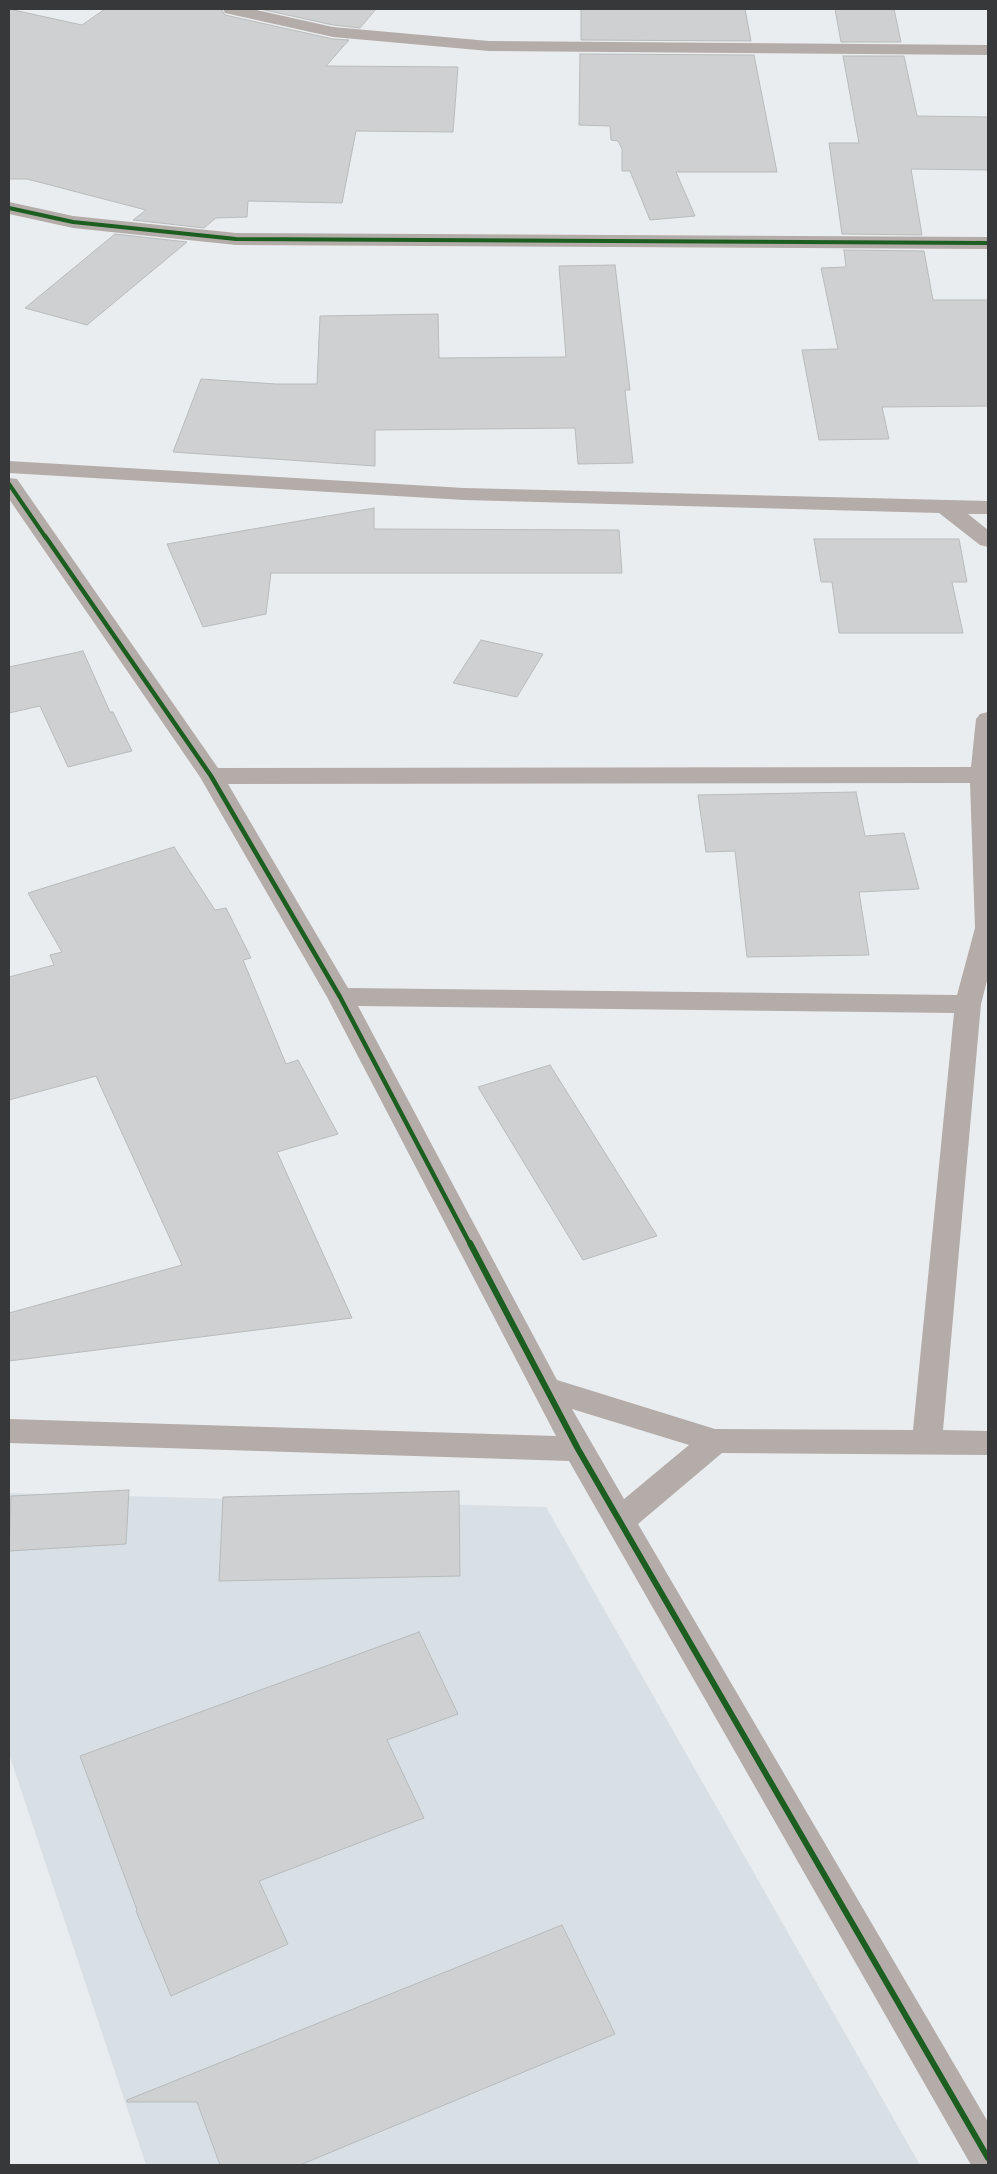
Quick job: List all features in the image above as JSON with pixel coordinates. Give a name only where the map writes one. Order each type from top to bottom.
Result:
[{"type":"street","points":[[231,9],[333,32],[489,46],[988,50]]},
{"type":"street","points":[[9,208],[73,222],[236,239],[988,243]]},
{"type":"street","points":[[9,467],[464,494],[988,508]]},
{"type":"street","points":[[9,484],[211,776],[340,997],[578,1449],[988,2158]]},
{"type":"street","points":[[946,508],[988,540]]},
{"type":"street","points":[[927,1441],[968,1004],[988,928],[987,853],[982,775],[988,719]]},
{"type":"street","points":[[211,776],[982,775]]},
{"type":"street","points":[[340,997],[968,1004]]},
{"type":"street","points":[[547,1389],[715,1441],[927,1441],[988,1443]]},
{"type":"street","points":[[9,1432],[578,1449]]},
{"type":"street","points":[[620,1521],[715,1441]]},
{"type":"shaded area","points":[[9,1493],[546,1507],[920,2165],[146,2165],[9,1754]]},
{"type":"building","points":[[9,9],[82,25],[105,9],[221,9],[225,15],[333,39],[349,40],[326,66],[458,67],[453,132],[356,131],[342,203],[248,201],[247,217],[216,218],[204,228],[133,220],[146,210],[27,179],[9,179]]},
{"type":"building","points":[[260,9],[376,9],[360,28],[333,25]]},
{"type":"building","points":[[581,9],[745,9],[751,41],[581,40]]},
{"type":"building","points":[[835,9],[894,9],[901,42],[841,42]]},
{"type":"building","points":[[580,54],[754,55],[777,172],[676,172],[695,216],[650,220],[630,171],[622,171],[622,149],[618,141],[611,140],[610,126],[579,125]]},
{"type":"building","points":[[843,56],[904,56],[917,116],[988,117],[988,170],[911,169],[922,235],[842,234],[829,143],[859,143]]},
{"type":"building","points":[[115,234],[187,242],[87,325],[25,308]]},
{"type":"building","points":[[844,250],[924,251],[933,300],[988,300],[988,406],[882,407],[889,439],[819,440],[802,350],[838,349],[821,268],[846,267]]},
{"type":"building","points":[[615,265],[630,390],[625,390],[633,463],[578,464],[575,428],[375,430],[375,466],[173,452],[201,379],[276,384],[317,384],[320,316],[438,314],[439,358],[566,357],[559,266]]},
{"type":"building","points":[[374,508],[374,529],[619,530],[622,573],[271,573],[266,614],[203,627],[167,544]]},
{"type":"building","points":[[814,539],[959,539],[967,582],[952,582],[963,633],[839,633],[832,582],[821,582]]},
{"type":"building","points":[[481,640],[543,654],[517,697],[453,683]]},
{"type":"building","points":[[83,651],[110,712],[113,712],[132,751],[68,767],[40,706],[9,713],[9,667]]},
{"type":"building","points":[[856,792],[865,836],[904,833],[919,889],[859,892],[869,955],[747,957],[735,851],[706,852],[698,795]]},
{"type":"building","points":[[174,847],[215,910],[226,908],[251,958],[243,960],[286,1064],[298,1060],[338,1134],[277,1152],[352,1318],[9,1361],[9,1313],[182,1265],[96,1076],[9,1100],[9,977],[54,965],[50,955],[62,952],[28,893]]},
{"type":"building","points":[[550,1065],[657,1236],[583,1260],[478,1087]]},
{"type":"building","points":[[129,1490],[126,1544],[9,1551],[11,1496]]},
{"type":"building","points":[[459,1491],[460,1576],[219,1581],[223,1497]]},
{"type":"building","points":[[419,1632],[458,1714],[387,1740],[424,1818],[259,1881],[288,1944],[171,1996],[136,1911],[80,1756]]},
{"type":"building","points":[[562,1925],[615,2034],[300,2165],[220,2165],[197,2102],[127,2102],[127,2100]]},
{"type":"cycle path","points":[[9,208],[73,222],[236,239],[988,243]]},
{"type":"cycle path","points":[[9,484],[211,776],[340,997],[578,1449],[988,2158]]}]
